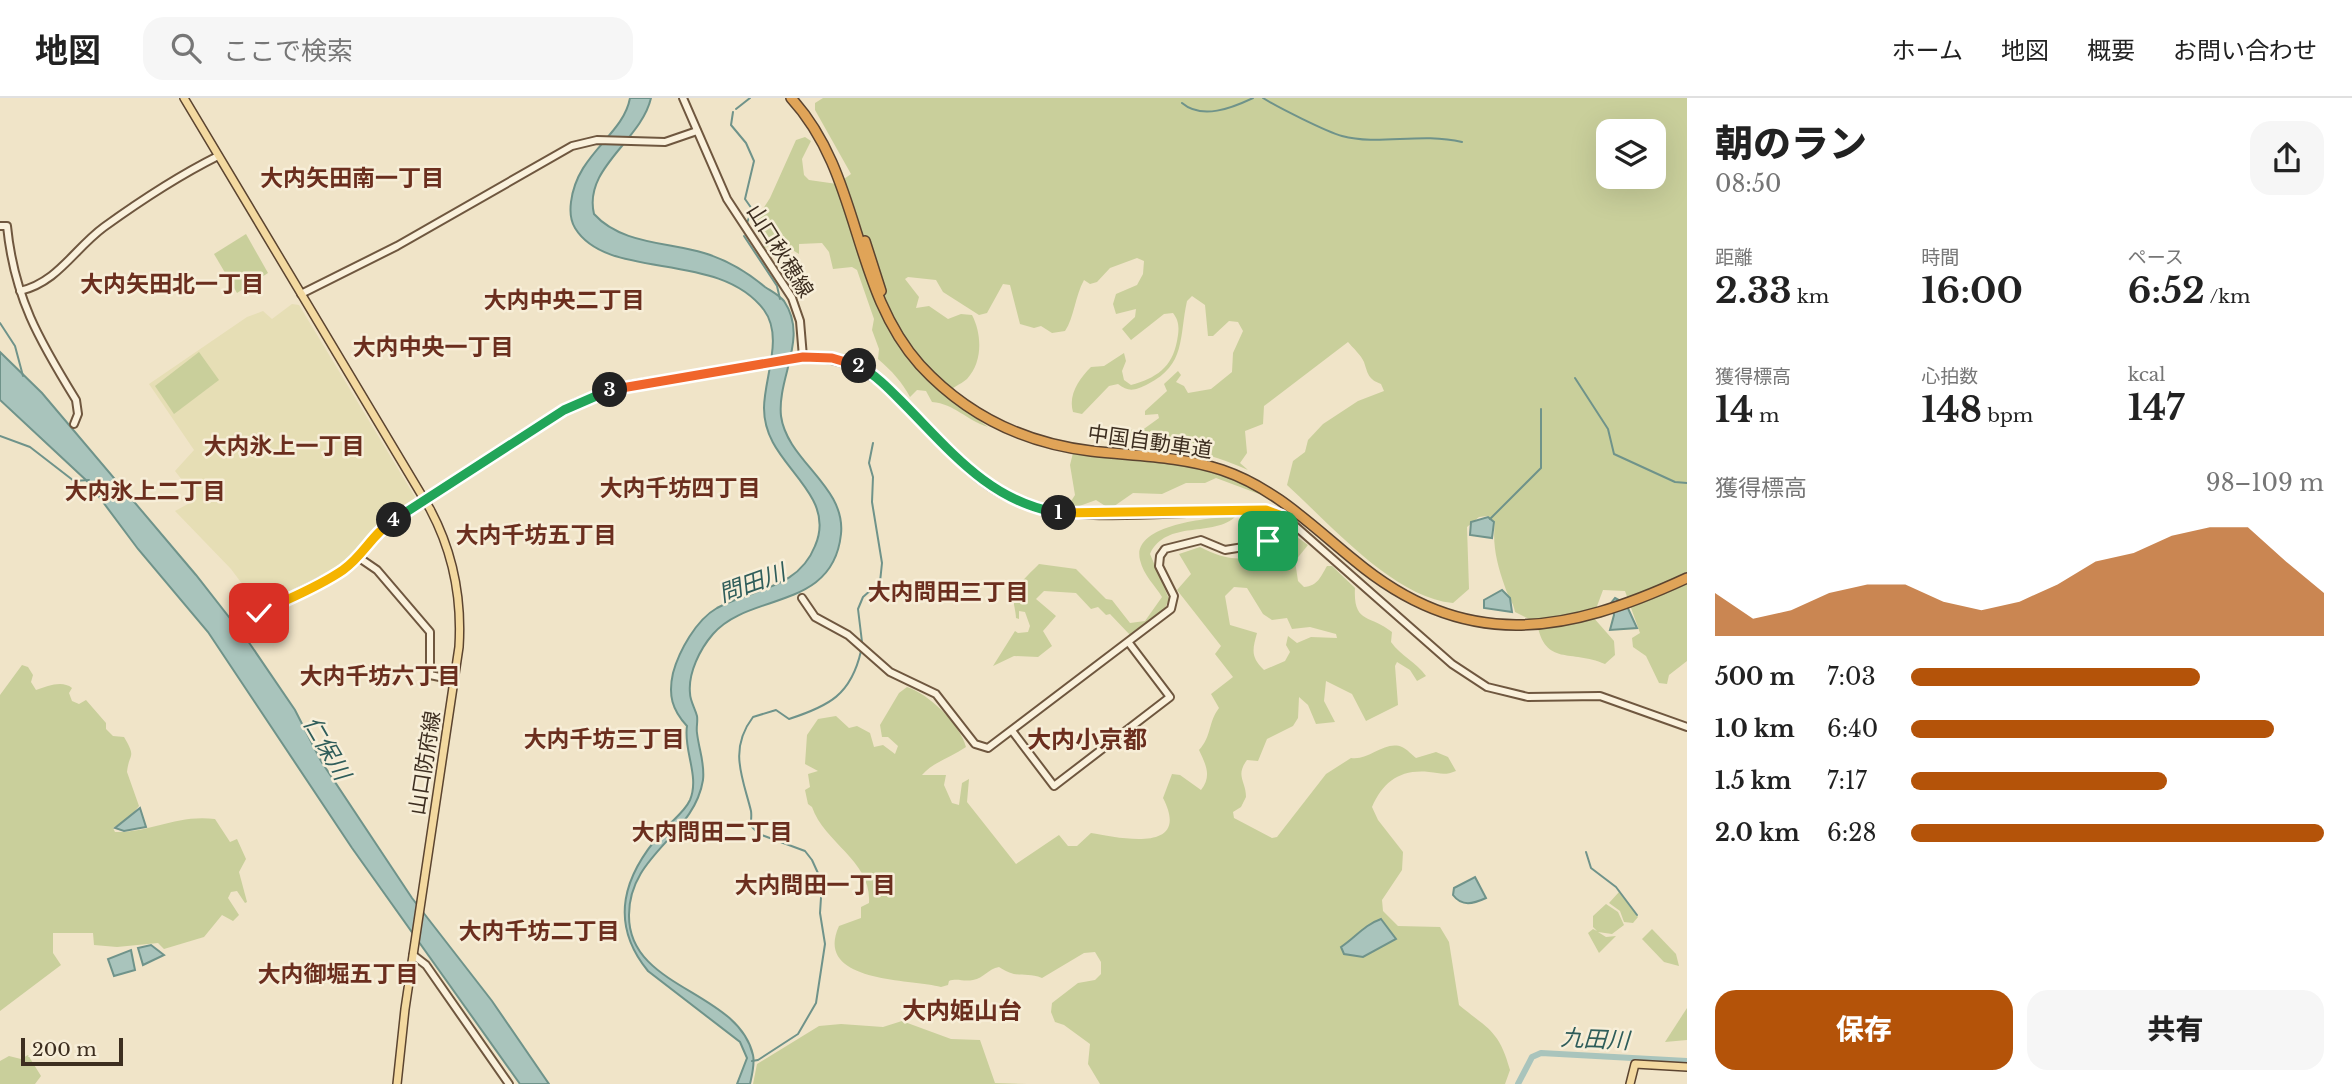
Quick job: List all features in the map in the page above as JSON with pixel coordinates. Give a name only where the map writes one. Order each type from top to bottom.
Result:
[{"type":"highway","name":"中国自動車道","points":[[791,98],[815,129],[835,166],[871,280],[894,329],[933,378],[976,412],[1009,430],[1050,444],[1186,461],[1243,478],[1291,507],[1378,579],[1417,601],[1447,613],[1497,624],[1538,625],[1607,609],[1687,578]]},
{"type":"highway","name":"中国自動車道","points":[[799,98],[824,133],[840,163],[876,278],[899,326],[937,374],[979,408],[1012,425],[1051,439],[1187,455],[1244,473],[1295,502],[1387,579],[1448,608],[1500,619],[1530,620],[1607,609]]},
{"type":"highway","name":"中国自動車道","points":[[1629,601],[1687,572]]},
{"type":"main road","name":"山口防府線","points":[[184,98],[425,500],[443,537],[457,590],[460,637],[413,955],[397,1084]]},
{"type":"main road","points":[[1630,1084],[1635,1064],[1687,1067]]},
{"type":"street","name":"山口秋穂線","points":[[683,98],[737,217],[792,298],[800,321],[803,357]]},
{"type":"street","points":[[301,294],[397,246],[560,152],[597,140],[665,142],[696,131]]},
{"type":"street","points":[[20,291],[47,282],[103,227],[172,181],[218,156]]},
{"type":"street","points":[[0,226],[7,226],[20,291],[33,330],[76,400],[78,414],[74,424]]},
{"type":"street","points":[[240,626],[259,613],[332,577],[358,557],[372,536],[552,417],[594,395],[635,384],[803,357],[832,358],[865,370],[889,389],[979,479],[1001,494],[1027,505],[1069,513],[1257,510],[1282,516],[1463,672],[1487,687],[1528,697],[1600,696],[1687,727]]},
{"type":"street","points":[[802,598],[815,617],[848,635],[890,671],[936,694],[980,747],[993,746],[1129,643],[1173,605],[1172,592],[1159,566],[1160,556],[1166,549],[1201,540],[1225,550],[1262,544],[1271,538],[1282,516]]},
{"type":"street","points":[[358,557],[377,570],[430,632],[430,674],[454,680]]},
{"type":"street","points":[[1013,732],[1054,786],[1170,697],[1129,643]]},
{"type":"street","points":[[413,955],[426,965],[509,1084]]},
{"type":"shaded area","points":[[292,304],[299,305],[415,497],[411,504],[370,534],[344,566],[260,608],[231,569],[175,511],[197,499],[175,471],[194,450],[149,384],[247,317],[263,311],[272,319]]},
{"type":"green space","points":[[823,98],[1687,98],[1687,661],[1669,675],[1667,684],[1659,683],[1646,656],[1633,647],[1632,638],[1640,633],[1625,591],[1603,590],[1593,617],[1614,641],[1615,655],[1605,664],[1561,654],[1546,646],[1537,623],[1515,612],[1498,563],[1494,538],[1495,522],[1488,516],[1479,517],[1467,527],[1469,589],[1453,603],[1431,598],[1408,588],[1342,538],[1287,485],[1293,461],[1305,452],[1308,440],[1323,424],[1358,401],[1384,391],[1381,384],[1369,376],[1363,359],[1348,342],[1264,406],[1263,424],[1245,431],[1247,453],[1240,463],[1248,470],[1184,449],[1117,441],[1114,438],[1117,432],[1127,429],[1141,431],[1159,418],[1158,414],[1145,415],[1145,411],[1167,391],[1164,384],[1178,371],[1181,375],[1176,382],[1184,386],[1188,393],[1211,389],[1232,372],[1233,353],[1243,331],[1238,322],[1229,321],[1213,336],[1208,336],[1205,305],[1192,296],[1187,301],[1179,349],[1169,368],[1148,384],[1136,389],[1129,390],[1118,384],[1109,386],[1082,414],[1073,412],[1072,399],[1076,388],[1091,367],[1104,366],[1124,353],[1126,361],[1122,371],[1124,380],[1131,385],[1162,370],[1175,350],[1178,326],[1173,313],[1164,314],[1131,340],[1122,329],[1135,317],[1136,309],[1116,314],[1113,304],[1116,294],[1137,285],[1143,274],[1144,261],[1137,258],[1110,268],[1097,282],[1090,284],[1084,280],[1065,331],[1052,333],[1041,326],[1034,328],[1020,324],[1010,285],[1003,284],[987,313],[979,315],[943,292],[936,280],[908,277],[905,279],[919,297],[916,308],[929,306],[948,319],[961,314],[972,315],[979,339],[976,364],[967,379],[945,395],[988,427],[947,406],[932,402],[926,391],[917,390],[910,397],[904,386],[878,359],[879,349],[872,330],[874,319],[857,270],[852,267],[833,269],[829,252],[822,243],[799,244],[799,254],[781,243],[764,248],[763,234],[752,226],[770,198],[796,140],[805,137],[811,141],[802,159],[804,175],[809,180],[837,184],[851,174],[815,110],[815,103]]},
{"type":"green space","points":[[246,234],[268,273],[237,293],[214,254]]},
{"type":"green space","points":[[199,352],[219,380],[174,414],[155,386]]},
{"type":"green space","points":[[1073,453],[1198,468],[1245,484],[1267,497],[1216,478],[1205,483],[1186,483],[1162,494],[1133,493],[1110,509],[1096,500],[1074,508],[1068,506],[1075,495],[1070,465]]},
{"type":"green space","points":[[1236,516],[1227,523],[1178,532],[1157,543],[1150,554],[1169,599],[1165,608],[1130,635],[1110,614],[1106,615],[1098,607],[1091,609],[1076,593],[1044,591],[1036,599],[1056,616],[1043,631],[1052,646],[1038,657],[1014,656],[993,666],[1015,631],[1028,632],[1030,626],[1025,612],[1019,611],[1019,619],[1016,618],[1014,596],[1021,583],[1039,564],[1076,569],[1106,599],[1112,600],[1130,623],[1145,621],[1162,597],[1140,560],[1141,548],[1148,538],[1160,530],[1176,525]]},
{"type":"green space","points":[[1285,528],[1308,545],[1295,561],[1298,581],[1304,587],[1316,583],[1327,566],[1332,566],[1355,588],[1355,599],[1360,613],[1392,632],[1391,642],[1426,676],[1417,681],[1410,670],[1397,662],[1398,705],[1366,721],[1352,694],[1326,681],[1324,701],[1335,722],[1316,724],[1308,705],[1299,697],[1298,718],[1293,726],[1267,739],[1258,761],[1247,760],[1241,775],[1246,797],[1241,807],[1233,812],[1234,818],[1272,838],[1277,837],[1326,774],[1351,758],[1364,757],[1389,746],[1404,748],[1416,758],[1436,752],[1448,757],[1456,771],[1445,774],[1419,772],[1401,775],[1387,784],[1372,807],[1378,820],[1403,852],[1402,870],[1382,900],[1383,911],[1398,926],[1440,927],[1449,942],[1459,1005],[1497,1038],[1510,1070],[1505,1084],[1100,1084],[1088,1064],[1090,1044],[1064,1025],[1055,1022],[1051,1012],[1052,1003],[1078,983],[1095,980],[1101,974],[1101,962],[1095,952],[1084,953],[1042,978],[1011,973],[999,967],[977,979],[952,980],[941,987],[868,975],[851,968],[839,958],[835,945],[839,926],[861,918],[861,907],[869,903],[868,888],[856,864],[827,832],[808,804],[805,790],[810,787],[808,774],[818,771],[805,764],[807,735],[818,719],[836,716],[849,728],[857,726],[870,733],[874,747],[883,745],[895,754],[898,746],[888,737],[882,737],[880,725],[899,693],[907,687],[925,696],[943,711],[963,738],[966,747],[922,775],[946,775],[944,785],[952,803],[959,805],[962,783],[969,779],[967,802],[1016,864],[1059,835],[1068,846],[1077,846],[1091,833],[1134,839],[1161,835],[1168,828],[1169,816],[1163,798],[1172,774],[1180,775],[1201,790],[1204,785],[1207,770],[1199,750],[1219,708],[1211,694],[1233,677],[1215,654],[1221,646],[1177,590],[1191,574],[1179,554],[1200,547],[1225,557],[1248,558],[1268,549]],"holes":[[[1234,587],[1247,588],[1263,614],[1272,620],[1287,618],[1292,629],[1310,627],[1336,634],[1337,638],[1311,637],[1297,643],[1288,636],[1286,645],[1290,652],[1285,661],[1264,670],[1254,653],[1257,633],[1230,625],[1225,596]]]},
{"type":"green space","points":[[22,665],[28,667],[33,675],[31,682],[36,690],[55,684],[72,688],[69,693],[72,701],[79,704],[86,700],[106,723],[106,729],[113,736],[124,737],[128,744],[131,755],[127,772],[139,806],[129,818],[113,828],[115,832],[140,830],[188,819],[215,819],[230,842],[237,839],[246,859],[239,872],[247,902],[245,903],[237,891],[231,892],[228,898],[239,915],[233,921],[222,915],[204,937],[164,949],[158,943],[117,947],[94,945],[93,933],[53,933],[53,953],[61,965],[0,1011],[0,695]]},
{"type":"green space","points":[[1619,892],[1638,917],[1633,923],[1624,922],[1620,911],[1609,903]]},
{"type":"green space","points":[[1606,904],[1618,912],[1624,925],[1612,934],[1598,932],[1606,937],[1616,936],[1599,953],[1588,933],[1593,929],[1597,931],[1593,927],[1593,916]]},
{"type":"green space","points":[[1652,929],[1676,954],[1679,966],[1664,962],[1642,939]]},
{"type":"green space","points":[[1687,1008],[1687,1040],[1665,1042]]},
{"type":"green space","points":[[902,1021],[951,1039],[980,1040],[995,1083],[1027,1084],[753,1084],[757,1064],[819,1026],[841,1024],[883,1027]]},
{"type":"green space","points":[[28,1055],[41,1076],[35,1084],[0,1084],[0,1061],[9,1056],[21,1059]]},
{"type":"water","points":[[630,98],[651,98],[636,128],[605,168],[597,183],[593,198],[594,214],[605,224],[631,237],[690,249],[721,259],[743,271],[784,301],[794,329],[783,387],[781,416],[794,447],[826,487],[840,517],[841,534],[835,559],[823,576],[788,597],[747,611],[729,621],[713,634],[699,654],[691,677],[690,693],[697,716],[703,780],[688,816],[650,860],[639,876],[632,894],[629,915],[633,940],[646,959],[664,975],[727,1016],[743,1033],[754,1058],[750,1084],[737,1084],[747,1058],[740,1042],[648,971],[628,935],[626,899],[638,865],[662,832],[684,809],[693,791],[687,726],[678,714],[671,695],[673,673],[679,655],[695,628],[709,613],[731,601],[774,586],[798,571],[815,546],[820,528],[819,517],[806,488],[775,446],[765,422],[765,396],[773,345],[770,321],[764,310],[744,291],[720,279],[612,255],[591,245],[573,225],[570,208],[575,185],[590,158],[619,123]]},
{"type":"water","points":[[0,352],[42,393],[196,575],[250,644],[295,710],[321,761],[412,898],[492,1001],[549,1084],[520,1084],[352,848],[208,632],[138,549],[88,482],[0,400]]},
{"type":"water","points":[[1488,517],[1494,522],[1492,538],[1470,535],[1471,522]]},
{"type":"water","points":[[1502,590],[1510,598],[1512,612],[1484,608],[1484,600]]},
{"type":"water","points":[[1615,598],[1626,604],[1637,628],[1610,630],[1614,615],[1611,603]]},
{"type":"water","points":[[140,808],[146,827],[124,831],[115,828]]},
{"type":"water","points":[[1475,877],[1486,898],[1468,903],[1456,899],[1453,895],[1454,888]]},
{"type":"water","points":[[1381,919],[1396,939],[1363,957],[1344,954],[1341,947]]},
{"type":"water","points":[[151,945],[164,955],[143,965],[138,948]]},
{"type":"water","points":[[131,950],[135,970],[114,976],[108,959]]},
{"type":"waterway","points":[[736,109],[750,98]]},
{"type":"waterway","points":[[1182,103],[1190,108],[1208,112],[1253,98]]},
{"type":"waterway","points":[[1263,98],[1342,136],[1370,140],[1431,138],[1462,142]]},
{"type":"waterway","points":[[733,112],[731,125],[746,143],[754,161],[745,199],[752,209],[747,223]]},
{"type":"waterway","points":[[744,236],[777,286],[780,299]]},
{"type":"waterway","points":[[0,323],[15,346],[23,376]]},
{"type":"waterway","points":[[1575,378],[1608,429],[1614,454],[1675,482],[1687,483]]},
{"type":"waterway","points":[[1490,519],[1541,468],[1541,409]]},
{"type":"waterway","points":[[0,436],[30,447],[74,481],[89,480]]},
{"type":"waterway","points":[[862,642],[858,609],[863,597],[880,582],[882,563],[872,502],[873,477],[869,463],[873,443]]},
{"type":"waterway","points":[[752,1061],[758,1060],[798,1034],[816,1003],[825,944],[820,913],[822,882],[812,860],[805,851],[759,834],[752,827],[740,764],[741,741],[753,717],[776,710],[789,719],[816,709],[836,697],[851,678],[861,651]]},
{"type":"waterway","points":[[1586,852],[1591,868],[1616,887],[1637,915]]},
{"type":"waterway","name":"九田川","points":[[1518,1084],[1532,1057],[1541,1053],[1687,1061]]},
{"type":"district","name":"大内矢田南一丁目","points":[[352,178]]},
{"type":"district","name":"大内矢田北一丁目","points":[[172,284]]},
{"type":"district","name":"大内中央二丁目","points":[[564,300]]},
{"type":"district","name":"大内中央一丁目","points":[[433,347]]},
{"type":"district","name":"大内氷上一丁目","points":[[284,446]]},
{"type":"district","name":"大内千坊四丁目","points":[[680,488]]},
{"type":"district","name":"大内氷上二丁目","points":[[145,491]]},
{"type":"district","name":"大内千坊五丁目","points":[[536,535]]},
{"type":"district","name":"大内問田三丁目","points":[[948,592]]},
{"type":"district","name":"大内千坊六丁目","points":[[380,676]]},
{"type":"district","name":"大内千坊三丁目","points":[[604,739]]},
{"type":"district","name":"大内小京都","points":[[1087,739]]},
{"type":"district","name":"大内問田二丁目","points":[[712,832]]},
{"type":"district","name":"大内問田一丁目","points":[[815,885]]},
{"type":"district","name":"大内千坊二丁目","points":[[539,931]]},
{"type":"district","name":"大内御堀五丁目","points":[[338,974]]},
{"type":"district","name":"大内姫山台","points":[[962,1010]]},
{"type":"route","points":[[259,613],[293,598],[343,570],[358,557],[372,536],[385,526],[576,403],[624,386],[803,357],[832,358],[852,363],[865,370],[882,382],[979,479],[1019,503],[1069,513],[1266,510],[1282,516],[1268,541]]},
{"type":"water label","name":"問田川","points":[[752,583]]},
{"type":"water label","name":"仁保川","points":[[327,748]]}]
